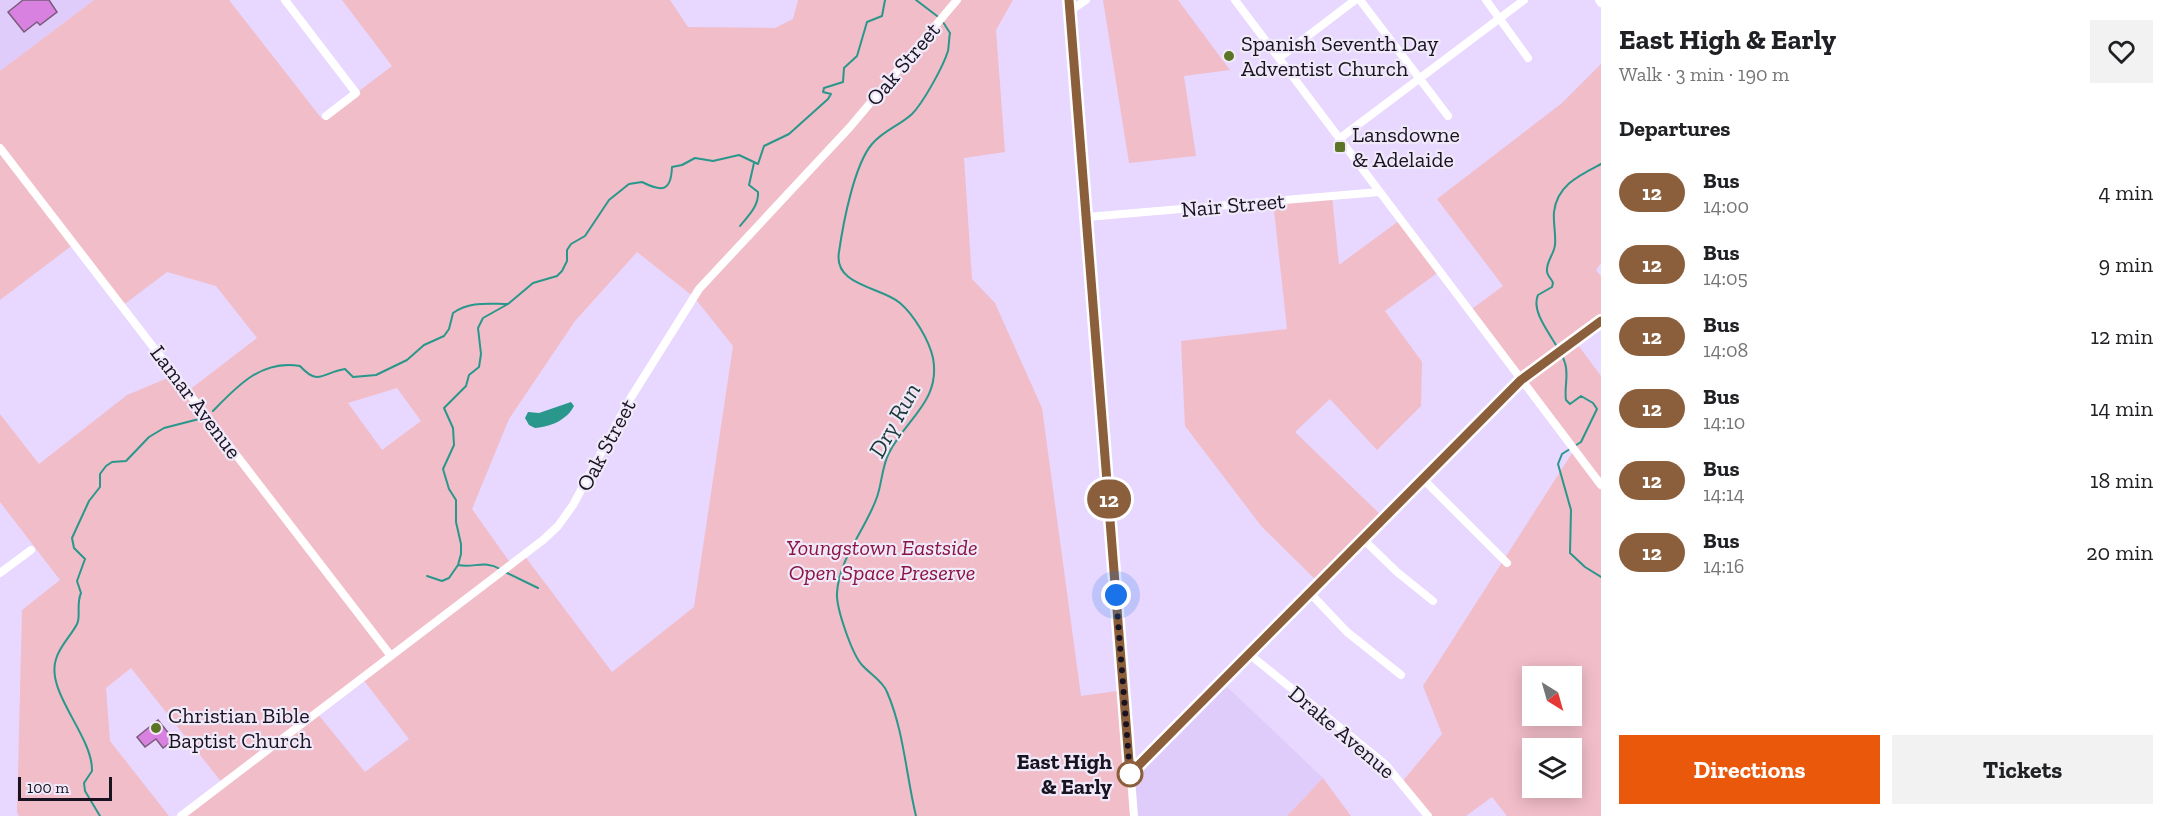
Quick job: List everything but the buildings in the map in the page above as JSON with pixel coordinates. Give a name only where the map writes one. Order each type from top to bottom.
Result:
[{"type":"street","points":[[285,0],[356,93],[326,116]]},
{"type":"street","name":"Oak Street","points":[[181,816],[553,532],[566,516],[630,399],[699,289],[850,127],[957,0]]},
{"type":"street","points":[[1069,0],[1134,816]]},
{"type":"street","points":[[1070,11],[1086,0]]},
{"type":"street","points":[[1235,0],[1601,485]]},
{"type":"street","points":[[1279,58],[1355,0]]},
{"type":"street","points":[[1360,0],[1448,116]]},
{"type":"street","points":[[1486,0],[1528,58]]},
{"type":"street","points":[[1339,139],[1524,0]]},
{"type":"street","name":"Lamar Avenue","points":[[0,148],[391,656]]},
{"type":"street","name":"Nair Street","points":[[1086,217],[1379,192]]},
{"type":"street","points":[[1130,774],[1521,380],[1587,331],[1600,325]]},
{"type":"street","points":[[1423,479],[1507,562]]},
{"type":"street","points":[[1363,539],[1392,568],[1433,601]]},
{"type":"street","points":[[0,573],[31,550]]},
{"type":"street","points":[[1310,593],[1347,632],[1401,675]]},
{"type":"street","name":"Drake Avenue","points":[[1248,654],[1385,764],[1428,816]]},
{"type":"shaded area","points":[[0,0],[94,0],[0,71]]},
{"type":"shaded area","points":[[571,402],[574,406],[571,411],[563,419],[552,424],[535,428],[529,425],[525,418],[528,412],[539,413]]},
{"type":"shaded area","points":[[1222,682],[1323,778],[1287,816],[1134,816],[1130,774]]},
{"type":"green space","name":"Youngstown Eastside Open Space Preserve","points":[[94,0],[229,0],[322,119],[392,66],[342,0],[670,0],[688,27],[775,28],[793,19],[798,0],[1013,0],[996,30],[1005,152],[964,158],[972,279],[995,303],[1042,408],[1081,696],[1124,690],[1134,816],[181,816],[223,784],[131,668],[106,688],[110,741],[169,816],[19,816],[17,813],[22,610],[60,580],[0,502],[0,414],[39,464],[127,395],[175,375],[188,391],[257,338],[216,286],[167,272],[122,306],[74,244],[0,300],[0,71]],"holes":[[[637,252],[694,297],[733,346],[694,607],[612,672],[524,555],[511,564],[472,509],[509,419],[575,321]],[[397,388],[421,421],[382,450],[348,403]],[[362,678],[409,739],[365,772],[317,713]]]},
{"type":"green space","points":[[1103,0],[1178,0],[1230,70],[1184,76],[1196,156],[1129,163]]},
{"type":"green space","points":[[1601,64],[1601,263],[1596,270],[1601,276],[1601,321],[1575,341],[1601,376],[1601,816],[1507,816],[1492,797],[1466,816],[1428,816],[1402,782],[1442,734],[1423,686],[1574,450],[1469,311],[1503,286],[1437,199],[1562,103]]},
{"type":"green space","points":[[1332,196],[1339,265],[1400,220],[1440,271],[1385,311],[1422,362],[1421,406],[1377,450],[1330,399],[1295,432],[1384,518],[1319,583],[1262,527],[1185,426],[1181,341],[1287,329],[1273,201]]},
{"type":"green space","points":[[1323,778],[1351,816],[1287,816]]},
{"type":"waterway","points":[[427,576],[442,581],[449,578],[458,565],[461,554],[456,522],[456,500],[449,489],[443,469],[454,445],[453,428],[444,408],[466,386],[469,375],[479,367],[481,354],[478,328],[483,318],[508,304],[533,283],[557,276],[567,261],[567,250],[571,244],[585,236],[609,200],[629,184],[642,182],[664,188],[670,181],[672,167],[695,158],[713,161],[739,155],[758,164],[764,146],[789,134],[828,99],[831,94],[823,92],[824,88],[843,82],[844,68],[857,56],[867,22],[882,16],[885,0]]},
{"type":"waterway","name":"Dry Run","points":[[916,0],[941,19],[950,33],[948,51],[942,66],[916,109],[877,139],[866,154],[846,211],[839,263],[843,272],[851,279],[892,298],[905,308],[916,321],[928,344],[933,358],[934,373],[927,398],[896,441],[887,458],[877,497],[843,568],[837,600],[849,641],[858,659],[885,688],[893,707],[916,816]]},
{"type":"waterway","points":[[740,226],[757,202],[758,192],[749,185],[754,163]]},
{"type":"waterway","points":[[1601,164],[1571,182],[1556,203],[1555,245],[1547,268],[1553,283],[1552,287],[1538,295],[1536,303],[1541,320],[1565,363],[1566,400],[1570,404],[1581,396],[1593,403],[1597,409],[1581,442],[1562,454],[1558,464],[1571,510],[1570,553],[1585,567],[1601,577]]},
{"type":"waterway","points":[[213,411],[251,376],[274,367],[300,366],[312,376],[317,377],[345,369],[353,377],[376,375],[407,360],[424,345],[444,336],[449,329],[453,313],[459,309],[479,304],[508,304]]},
{"type":"waterway","points":[[100,816],[85,791],[84,783],[92,771],[90,757],[57,686],[54,672],[58,654],[79,618],[81,593],[77,581],[85,559],[74,548],[72,538],[89,501],[100,487],[100,474],[106,466],[112,462],[126,461],[149,437],[164,428],[203,418]]},
{"type":"waterway","points":[[458,565],[489,565],[500,569]]},
{"type":"waterway","points":[[505,572],[538,588]]},
{"type":"bus line","name":"12","points":[[1069,0],[1130,774],[1521,380],[1601,321]]},
{"type":"place","name":"Spanish Seventh Day Adventist Church","points":[[1229,56]]},
{"type":"place","name":"Lansdowne & Adelaide","points":[[1340,147]]},
{"type":"place","name":"Christian Bible Baptist Church","points":[[156,728]]},
{"type":"place","name":"East High & Early","points":[[1130,774]]},
{"type":"route","points":[[1116,595],[1130,774]]}]
